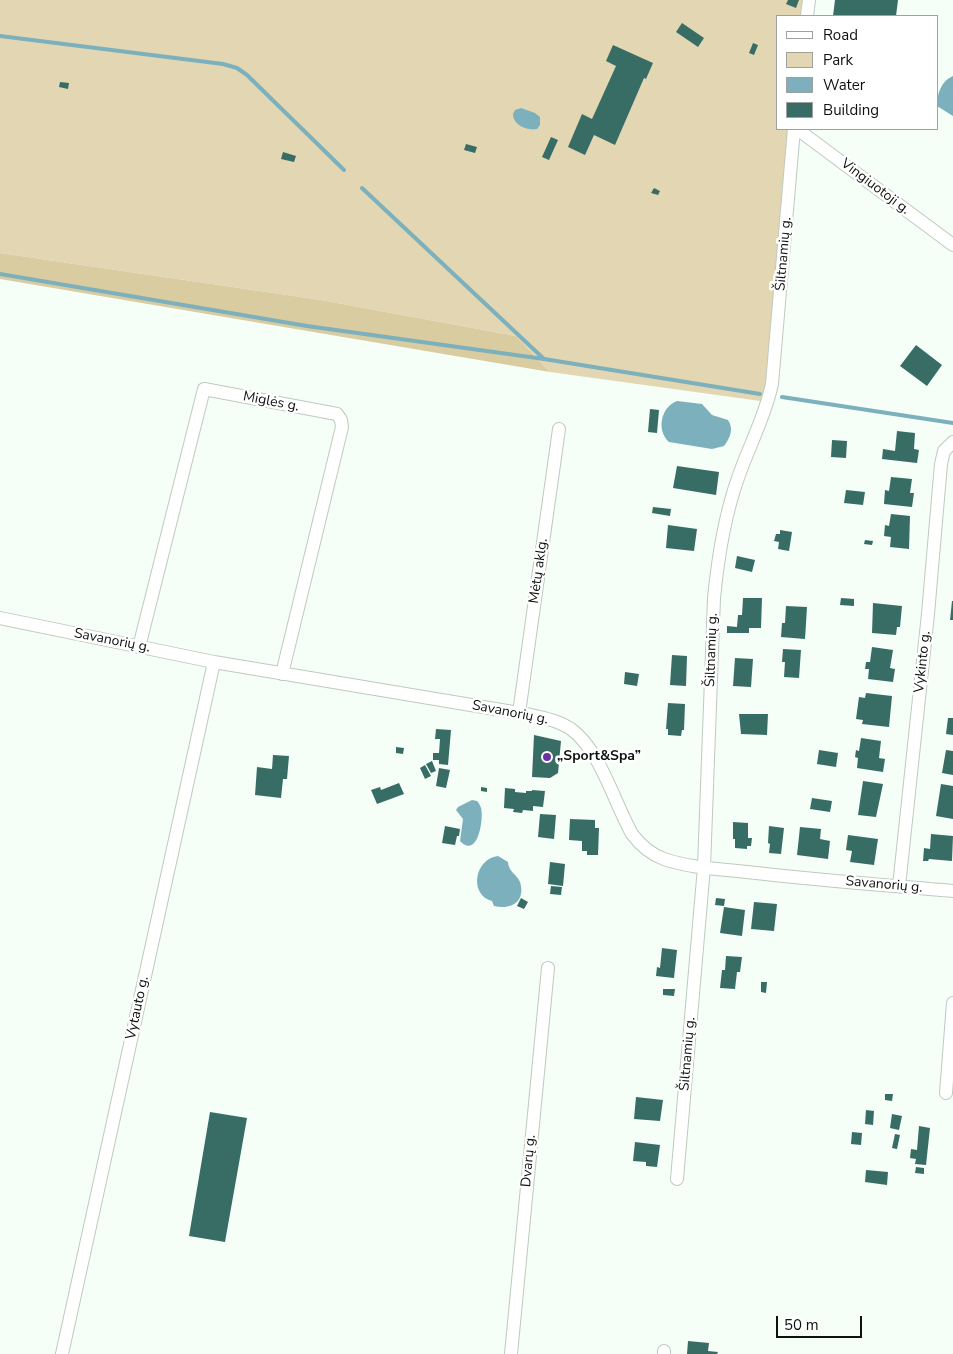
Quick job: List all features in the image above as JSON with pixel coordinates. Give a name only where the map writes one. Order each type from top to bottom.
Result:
[{"type":"street","points":[[807,15],[809,0]]},
{"type":"street","name":"Šiltnamių g.","points":[[677,1179],[704,867],[714,598],[722,535],[737,479],[768,402],[772,384],[795,130]]},
{"type":"street","name":"Vingiuotoji g.","points":[[796,130],[953,245]]},
{"type":"street","name":"Miglės g.","points":[[139,646],[204,389],[337,414],[341,420],[342,427],[282,674]]},
{"type":"street","name":"Mėtų aklg.","points":[[519,713],[559,429]]},
{"type":"street","name":"Vykinto g.","points":[[899,886],[942,464],[944,451],[953,442]]},
{"type":"street","name":"Savanorių g.","points":[[0,618],[214,662],[553,720],[570,728],[584,740],[594,754],[632,834],[639,844],[651,854],[680,864],[704,867],[780,876],[953,891]]},
{"type":"street","name":"Vytauto g.","points":[[62,1354],[214,662]]},
{"type":"street","name":"Dvarų g.","points":[[511,1354],[548,968]]},
{"type":"street","points":[[946,1094],[953,1003]]},
{"type":"green space","points":[[0,0],[809,0],[807,15],[776,15],[776,130],[794,130],[768,402],[550,372],[516,336],[321,300],[0,253]]},
{"type":"shaded area","points":[[0,253],[321,300],[516,336],[550,372],[0,279]]},
{"type":"water","points":[[953,76],[953,116],[938,107],[940,88]]},
{"type":"water","points":[[521,108],[540,117],[540,125],[537,129],[525,128],[515,121],[513,114],[515,110]]},
{"type":"water","points":[[677,401],[702,404],[712,415],[728,420],[731,427],[728,440],[724,446],[712,449],[669,442],[663,431],[662,419],[667,408]]},
{"type":"water","points":[[472,800],[477,801],[480,805],[482,820],[475,842],[471,845],[466,845],[460,841],[463,819],[456,810]]},
{"type":"water","points":[[498,856],[508,862],[520,882],[521,895],[519,899],[516,903],[506,907],[494,906],[492,901],[480,892],[477,885],[479,870],[484,863]]},
{"type":"building","points":[[788,0],[799,0],[796,8],[786,4]]},
{"type":"building","points":[[835,0],[898,0],[896,15],[833,15]]},
{"type":"building","points":[[682,23],[704,38],[698,47],[676,32]]},
{"type":"building","points":[[753,43],[758,45],[754,55],[749,53]]},
{"type":"building","points":[[613,45],[653,63],[646,79],[644,78],[615,145],[594,135],[585,155],[568,147],[582,114],[592,119],[616,66],[606,61]]},
{"type":"building","points":[[60,82],[69,83],[68,89],[59,87]]},
{"type":"building","points":[[551,137],[558,140],[549,160],[542,157]]},
{"type":"building","points":[[466,144],[477,147],[475,153],[464,150]]},
{"type":"building","points":[[283,152],[296,156],[294,162],[281,159]]},
{"type":"building","points":[[654,188],[660,191],[658,195],[651,193]]},
{"type":"building","points":[[916,345],[942,365],[927,386],[900,366]]},
{"type":"building","points":[[650,409],[659,410],[657,433],[648,432]]},
{"type":"building","points":[[897,431],[915,433],[914,449],[919,450],[917,463],[882,459],[883,449],[895,451]]},
{"type":"building","points":[[832,440],[847,441],[846,458],[831,457]]},
{"type":"building","points":[[677,466],[719,472],[716,495],[673,488]]},
{"type":"building","points":[[891,477],[912,479],[910,493],[914,493],[912,507],[884,504],[885,490],[889,491]]},
{"type":"building","points":[[846,490],[865,492],[863,505],[844,503]]},
{"type":"building","points":[[653,507],[671,509],[670,516],[652,513]]},
{"type":"building","points":[[891,514],[910,516],[909,549],[890,547],[891,537],[884,536],[885,525],[889,526]]},
{"type":"building","points":[[668,525],[697,529],[694,551],[666,548]]},
{"type":"building","points":[[780,530],[792,532],[789,551],[778,549],[779,542],[774,541],[776,534],[780,534]]},
{"type":"building","points":[[865,540],[873,541],[872,545],[864,544]]},
{"type":"building","points":[[737,556],[755,560],[752,572],[735,568]]},
{"type":"building","points":[[743,598],[762,598],[761,628],[749,628],[749,633],[727,633],[727,626],[737,627],[738,615],[742,615]]},
{"type":"building","points":[[841,598],[854,599],[854,606],[840,605]]},
{"type":"building","points":[[952,601],[953,620],[950,620]]},
{"type":"building","points":[[873,603],[902,606],[900,627],[897,627],[896,635],[872,633]]},
{"type":"building","points":[[786,606],[807,607],[805,639],[781,637],[782,623],[785,623]]},
{"type":"building","points":[[872,647],[893,650],[890,668],[895,669],[893,682],[868,679],[869,669],[865,669],[866,662],[870,662]]},
{"type":"building","points":[[783,649],[801,650],[799,678],[784,677],[785,662],[782,662]]},
{"type":"building","points":[[672,655],[687,656],[686,686],[670,685]]},
{"type":"building","points":[[735,658],[753,659],[751,687],[733,686]]},
{"type":"building","points":[[625,672],[639,674],[637,686],[624,684]]},
{"type":"building","points":[[866,693],[892,696],[889,727],[862,724],[863,720],[856,719],[859,697],[865,698]]},
{"type":"building","points":[[668,703],[685,704],[684,730],[682,730],[681,736],[668,735],[668,729],[666,729]]},
{"type":"building","points":[[739,714],[768,714],[767,735],[741,734]]},
{"type":"building","points":[[948,718],[953,718],[953,735],[946,734]]},
{"type":"building","points":[[436,729],[451,730],[448,765],[439,764],[439,760],[433,760],[433,753],[439,753],[440,739],[435,739]]},
{"type":"building","name":"„Sport&Spa”","points":[[534,735],[561,741],[558,773],[550,778],[532,777]]},
{"type":"building","points":[[861,738],[881,741],[879,758],[885,759],[883,772],[857,768],[858,758],[855,757],[856,750],[859,751]]},
{"type":"building","points":[[396,747],[404,748],[403,754],[396,753]]},
{"type":"building","points":[[819,750],[838,753],[836,767],[817,764]]},
{"type":"building","points":[[946,750],[953,751],[953,775],[942,773]]},
{"type":"building","points":[[273,755],[289,756],[287,779],[283,779],[281,798],[255,795],[257,767],[272,769]]},
{"type":"building","points":[[432,761],[436,771],[431,773],[426,764]]},
{"type":"building","points":[[425,765],[431,776],[425,779],[420,768]]},
{"type":"building","points":[[439,768],[450,770],[446,788],[436,786]]},
{"type":"building","points":[[863,781],[883,784],[876,817],[858,815]]},
{"type":"building","points":[[399,783],[404,794],[377,804],[371,790],[380,787],[381,790]]},
{"type":"building","points":[[941,784],[953,786],[953,819],[936,816]]},
{"type":"building","points":[[481,787],[487,788],[487,792],[481,791]]},
{"type":"building","points":[[505,788],[515,789],[515,792],[526,793],[526,791],[532,790],[545,791],[543,807],[533,806],[533,811],[523,810],[522,813],[513,812],[514,809],[504,808]]},
{"type":"building","points":[[812,798],[832,801],[830,812],[810,809]]},
{"type":"building","points":[[540,814],[556,815],[554,839],[538,837]]},
{"type":"building","points":[[570,819],[595,820],[595,828],[599,828],[598,855],[587,855],[587,851],[582,851],[582,841],[569,840]]},
{"type":"building","points":[[733,822],[748,823],[748,838],[752,838],[751,846],[747,846],[747,849],[735,848]]},
{"type":"building","points":[[445,826],[460,829],[455,845],[442,843]]},
{"type":"building","points":[[769,826],[784,828],[781,854],[769,853]]},
{"type":"building","points":[[800,827],[821,829],[820,839],[830,841],[828,859],[797,855]]},
{"type":"building","points":[[931,834],[953,836],[952,861],[929,859],[928,861],[923,861],[924,848],[930,849]]},
{"type":"building","points":[[848,835],[878,839],[874,865],[850,862],[852,851],[846,850]]},
{"type":"building","points":[[550,862],[565,864],[563,886],[548,884]]},
{"type":"building","points":[[551,886],[562,887],[561,895],[550,894]]},
{"type":"building","points":[[521,898],[528,902],[524,909],[517,906]]},
{"type":"building","points":[[716,898],[725,899],[724,906],[715,905]]},
{"type":"building","points":[[754,902],[777,904],[774,931],[751,929]]},
{"type":"building","points":[[724,907],[745,910],[742,936],[720,933]]},
{"type":"building","points":[[662,948],[677,950],[674,978],[656,976],[657,967],[660,968]]},
{"type":"building","points":[[726,956],[742,957],[740,972],[737,972],[735,989],[720,988],[722,970],[725,970]]},
{"type":"building","points":[[761,982],[767,982],[766,993],[761,992]]},
{"type":"building","points":[[663,989],[675,989],[674,996],[663,995]]},
{"type":"building","points":[[885,1094],[893,1094],[892,1101],[885,1100]]},
{"type":"building","points":[[636,1097],[663,1100],[660,1121],[634,1119]]},
{"type":"building","points":[[866,1110],[874,1111],[873,1125],[865,1124]]},
{"type":"building","points":[[210,1112],[247,1118],[225,1242],[189,1236]]},
{"type":"building","points":[[892,1114],[902,1116],[899,1130],[890,1128]]},
{"type":"building","points":[[919,1126],[930,1128],[926,1165],[915,1164],[916,1159],[910,1158],[911,1149],[917,1150]]},
{"type":"building","points":[[852,1132],[862,1133],[861,1145],[851,1144]]},
{"type":"building","points":[[895,1134],[900,1135],[897,1149],[892,1148]]},
{"type":"building","points":[[635,1142],[660,1145],[657,1167],[646,1166],[646,1162],[633,1161]]},
{"type":"building","points":[[916,1167],[924,1168],[924,1174],[915,1173]]},
{"type":"building","points":[[866,1170],[888,1172],[887,1185],[865,1182]]},
{"type":"building","points":[[688,1341],[709,1343],[708,1351],[718,1352],[717,1354],[687,1354]]},
{"type":"waterway","points":[[0,36],[223,64],[237,68],[247,75],[344,170]]},
{"type":"waterway","points":[[362,188],[544,359],[760,394]]},
{"type":"waterway","points":[[0,274],[307,326],[544,359]]},
{"type":"waterway","points":[[782,397],[953,423]]},
{"type":"place","name":"„Sport&Spa”","points":[[547,757]]}]
